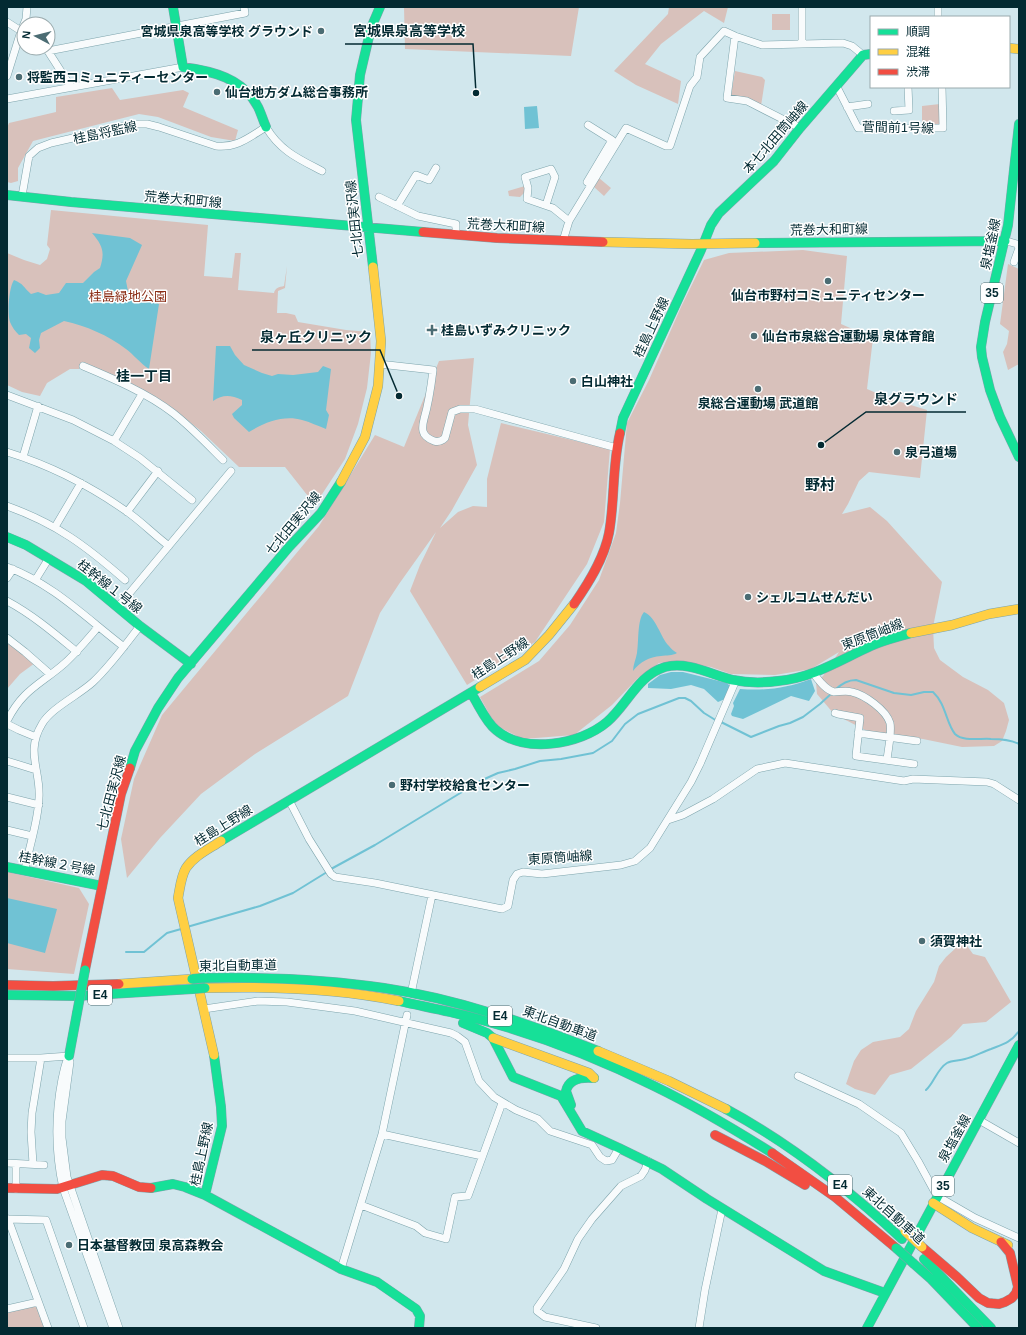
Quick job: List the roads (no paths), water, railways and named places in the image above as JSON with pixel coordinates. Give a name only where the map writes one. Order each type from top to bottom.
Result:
[{"type":"main road","points":[[173,7],[183,67],[223,75],[238,83],[250,95],[257,106],[266,127]]},
{"type":"main road","name":"七北田実沢線","points":[[69,1056],[85,970],[122,794],[136,751],[158,708],[174,684],[290,547],[321,513],[336,491],[365,437],[378,386],[381,341],[356,120],[360,75],[371,28],[380,7]]},
{"type":"main road","name":"本七北田筒岫線","points":[[703,243],[711,225],[719,213],[774,161],[800,128],[867,54]]},
{"type":"main road","name":"泉塩釜線","points":[[1019,124],[1017,169],[1005,241],[982,335],[982,352],[990,390],[1000,417],[1019,457]]},
{"type":"main road","name":"荒巻大和町線","points":[[7,195],[71,202],[497,238],[563,241],[703,243],[1005,241]]},
{"type":"main road","name":"桂島上野線","points":[[419,1328],[421,1321],[418,1311],[377,1282],[341,1269],[206,1195],[222,1126],[221,1107],[214,1054],[178,898],[181,881],[186,868],[199,855],[288,800],[525,660],[538,650],[552,633],[598,564],[608,535],[617,448],[623,418],[703,243]]},
{"type":"main road","name":"桂幹線１号線","points":[[7,537],[26,545],[86,580],[140,626],[191,664]]},
{"type":"main road","name":"東原筒岫線","points":[[471,692],[487,719],[496,730],[507,738],[524,744],[574,739],[596,730],[606,723],[649,676],[661,669],[675,666],[684,667],[736,680],[773,682],[813,673],[881,642],[901,635],[948,626],[988,614],[1019,609]]},
{"type":"main road","name":"桂幹線２号線","points":[[7,867],[102,886]]},
{"type":"main road","name":"東北自動車道","points":[[7,985],[65,986],[203,978],[287,978],[349,983],[420,995],[490,1012],[566,1038],[644,1070],[697,1094],[774,1137],[827,1174],[904,1235],[921,1250],[991,1328]]},
{"type":"main road","name":"東北自動車道","points":[[7,995],[93,995],[205,988],[286,987],[383,998],[432,1008],[491,1023],[559,1045],[601,1062],[697,1108],[767,1150],[827,1190],[931,1279],[978,1328]]},
{"type":"main road","points":[[383,998],[402,1006],[466,1024],[487,1033],[493,1038],[589,1073],[594,1078],[582,1077],[572,1080],[569,1083],[566,1093],[573,1109],[584,1126],[593,1136]]},
{"type":"main road","points":[[493,1038],[513,1077],[561,1096],[582,1131],[648,1161],[662,1169],[722,1209],[824,1271],[885,1293]]},
{"type":"main road","name":"泉塩釜線","points":[[867,1328],[1019,1045]]},
{"type":"main road","points":[[715,1135],[765,1161],[834,1202],[874,1229]]},
{"type":"main road","points":[[11,1188],[53,1190],[102,1175],[109,1175],[116,1176],[141,1188],[172,1184],[206,1195]]},
{"type":"main road","points":[[935,1200],[972,1228],[1012,1248],[1019,1269]]},
{"type":"main road","points":[[921,1250],[963,1282],[982,1300],[995,1304],[1004,1303],[1014,1297],[1018,1290],[1010,1253],[1001,1242]]},
{"type":"street","points":[[56,48],[245,13],[244,7]]},
{"type":"street","points":[[802,7],[802,44]]},
{"type":"street","points":[[7,22],[16,27]]},
{"type":"street","points":[[563,241],[568,221],[626,128],[666,146],[670,146],[690,86],[697,77],[700,57],[724,31],[762,45],[843,43],[867,54]]},
{"type":"street","points":[[736,36],[727,98],[746,101],[800,128]]},
{"type":"street","points":[[7,76],[16,46]]},
{"type":"street","points":[[51,56],[71,87]]},
{"type":"street","points":[[7,99],[183,67]]},
{"type":"street","name":"菅間前1号線","points":[[837,87],[858,128],[943,128],[942,88]]},
{"type":"street","points":[[894,111],[909,110],[908,88]]},
{"type":"street","points":[[847,107],[868,104]]},
{"type":"street","name":"桂島将監線","points":[[22,196],[29,156],[38,148],[51,143],[134,124],[147,124],[216,146],[226,147],[234,146],[266,127]]},
{"type":"street","points":[[588,124],[612,140],[586,182],[591,185]]},
{"type":"street","points":[[266,127],[272,138],[282,148],[322,171]]},
{"type":"street","points":[[397,206],[416,175],[428,180],[436,168]]},
{"type":"street","points":[[546,205],[555,177],[551,169],[526,177],[528,188],[526,199],[553,208],[568,221]]},
{"type":"street","points":[[379,197],[418,216],[456,224],[456,235]]},
{"type":"street","points":[[1005,241],[1017,244],[1019,248],[1014,262]]},
{"type":"street","points":[[379,364],[433,370],[430,398],[422,426],[427,438],[436,442],[445,438],[448,432],[452,412],[460,409],[475,409],[617,448]]},
{"type":"street","points":[[83,366],[142,394],[173,414],[223,460]]},
{"type":"street","points":[[114,441],[142,394]]},
{"type":"street","points":[[7,395],[73,420],[114,441],[158,471],[192,500]]},
{"type":"street","points":[[23,457],[38,406]]},
{"type":"street","points":[[7,452],[23,457],[81,483],[127,512],[168,546]]},
{"type":"street","points":[[127,512],[158,471]]},
{"type":"street","points":[[118,607],[231,471]]},
{"type":"street","points":[[55,527],[81,483]]},
{"type":"street","points":[[7,506],[55,527],[94,553],[125,580]]},
{"type":"street","points":[[36,579],[49,558]]},
{"type":"street","points":[[7,578],[10,568],[36,579],[65,599],[124,647]]},
{"type":"street","points":[[7,601],[19,607],[41,622],[76,652]]},
{"type":"street","points":[[25,870],[39,805],[39,788],[34,748],[42,723],[48,715],[93,682],[124,647],[140,626]]},
{"type":"street","points":[[36,738],[19,730],[7,722],[13,710],[26,693],[76,652],[98,627]]},
{"type":"street","points":[[7,638],[50,674]]},
{"type":"street","points":[[813,673],[820,682],[832,691],[853,692],[863,696],[874,703],[886,716],[890,723],[887,760]]},
{"type":"street","name":"東原筒岫線","points":[[288,800],[309,839],[331,874],[335,877],[375,883],[502,909],[508,906],[513,880],[517,874],[523,872],[542,874],[629,864],[641,857],[650,848],[668,820],[700,764],[736,680]]},
{"type":"street","points":[[836,712],[838,714],[860,718],[856,756],[914,764]]},
{"type":"street","points":[[858,733],[917,741]]},
{"type":"street","points":[[7,761],[36,770]]},
{"type":"street","points":[[668,820],[683,815],[713,799],[751,772],[785,763],[904,781],[987,782],[994,784],[1019,800]]},
{"type":"street","points":[[7,797],[39,805]]},
{"type":"street","points":[[7,830],[32,836]]},
{"type":"street","points":[[412,989],[432,895]]},
{"type":"street","points":[[204,1009],[258,1001],[287,1002],[355,1011],[451,1033],[461,1039],[468,1047],[479,1081],[502,1103],[538,1119],[550,1131],[592,1145],[600,1157],[606,1161],[612,1160],[619,1148]]},
{"type":"street","points":[[341,1269],[382,1134],[407,1015]]},
{"type":"street","points":[[7,1058],[69,1056]]},
{"type":"street","points":[[69,1056],[66,1061],[57,1115],[58,1153],[66,1187],[113,1328]]},
{"type":"street","points":[[33,1164],[31,1132],[32,1113],[41,1058]]},
{"type":"street","points":[[798,1076],[859,1104],[901,1133],[918,1161],[935,1200],[1019,1238]]},
{"type":"street","points":[[361,1205],[416,1226],[425,1232],[446,1239],[455,1197],[468,1196],[502,1103]]},
{"type":"street","points":[[979,1120],[1019,1143]]},
{"type":"street","points":[[382,1134],[482,1156]]},
{"type":"street","points":[[596,1328],[545,1317],[540,1315],[537,1308],[564,1269],[578,1239],[592,1219],[621,1186],[641,1176],[648,1161]]},
{"type":"street","points":[[7,1164],[44,1165]]},
{"type":"street","points":[[11,1188],[16,1164]]},
{"type":"street","points":[[66,1187],[119,1328]]},
{"type":"street","points":[[699,1328],[705,1290],[722,1209]]},
{"type":"street","points":[[48,1328],[8,1219],[46,1220],[84,1328]]},
{"type":"street","points":[[7,1309],[38,1302]]},
{"type":"water","points":[[537,106],[539,128],[525,129],[524,107]]},
{"type":"water","points":[[92,233],[130,238],[142,245],[126,281],[128,291],[139,297],[159,304],[149,369],[112,339],[89,328],[64,321],[41,333],[39,340],[40,348],[35,353],[29,348],[31,338],[26,334],[19,335],[10,322],[9,300],[12,283],[14,280],[22,284],[31,294],[38,292],[46,295],[59,293],[66,283],[83,283],[100,268],[103,253],[99,242]]},
{"type":"water","points":[[216,346],[230,346],[235,355],[244,365],[272,376],[278,374],[293,375],[318,372],[323,366],[331,369],[326,410],[329,415],[326,429],[305,421],[288,418],[268,422],[249,432],[234,418],[232,414],[242,405],[242,400],[227,396],[220,397],[213,401]]},
{"type":"water","points":[[644,612],[652,619],[666,642],[677,653],[649,659],[633,671],[637,653],[640,620]]},
{"type":"water","points":[[671,672],[683,672],[727,683],[730,686],[725,699],[718,702],[704,689],[691,685],[671,689],[648,688],[648,684],[660,675]]},
{"type":"water","points":[[811,679],[815,691],[809,701],[791,696],[743,719],[732,716],[731,714],[734,706],[733,703],[740,689],[759,690],[776,688],[793,685]]},
{"type":"water","points":[[7,898],[57,909],[45,953],[7,943]]},
{"type":"waterway","points":[[835,690],[845,683],[856,680],[894,693],[911,695],[924,692],[933,692],[941,702],[952,730],[958,736],[967,739],[1002,740],[1019,744]]},
{"type":"waterway","points":[[721,722],[751,737],[803,717],[832,693]]},
{"type":"waterway","points":[[331,869],[375,845],[480,781],[498,773],[540,761],[593,753],[612,741],[625,724],[638,714],[679,698],[685,698],[691,701],[704,713],[717,721]]},
{"type":"waterway","points":[[187,927],[260,906],[293,893],[327,872]]},
{"type":"waterway","points":[[126,952],[144,952],[167,933],[181,929]]},
{"type":"waterway","points":[[926,1090],[947,1063],[951,1061],[963,1060],[1010,1041],[1019,1031]]},
{"type":"place","name":"宮城県泉高等学校 グラウンド","points":[[321,31]]},
{"type":"place","name":"将監西コミュニティーセンター","points":[[19,77]]},
{"type":"place","name":"仙台地方ダム総合事務所","points":[[217,92]]},
{"type":"place","name":"宮城県泉高等学校","points":[[476,93]]},
{"type":"place","name":"仙台市野村コミュニティセンター","points":[[828,281]]},
{"type":"place","name":"桂島いずみクリニック","points":[[432,330]]},
{"type":"place","name":"仙台市泉総合運動場 泉体育館","points":[[754,336]]},
{"type":"place","name":"白山神社","points":[[573,381]]},
{"type":"place","name":"泉総合運動場 武道館","points":[[758,389]]},
{"type":"place","name":"泉ヶ丘クリニック","points":[[399,396]]},
{"type":"place","name":"泉グラウンド","points":[[821,445]]},
{"type":"place","name":"泉弓道場","points":[[897,452]]},
{"type":"place","name":"シェルコムせんだい","points":[[748,597]]},
{"type":"place","name":"野村学校給食センター","points":[[392,785]]},
{"type":"place","name":"須賀神社","points":[[922,941]]},
{"type":"place","name":"日本基督教団 泉高森教会","points":[[69,1245]]},
{"type":"district","name":"桂一丁目","points":[[144,376]]},
{"type":"district","name":"野村","points":[[820,485]]},
{"type":"park label","name":"桂島緑地公園","points":[[128,296]]}]
